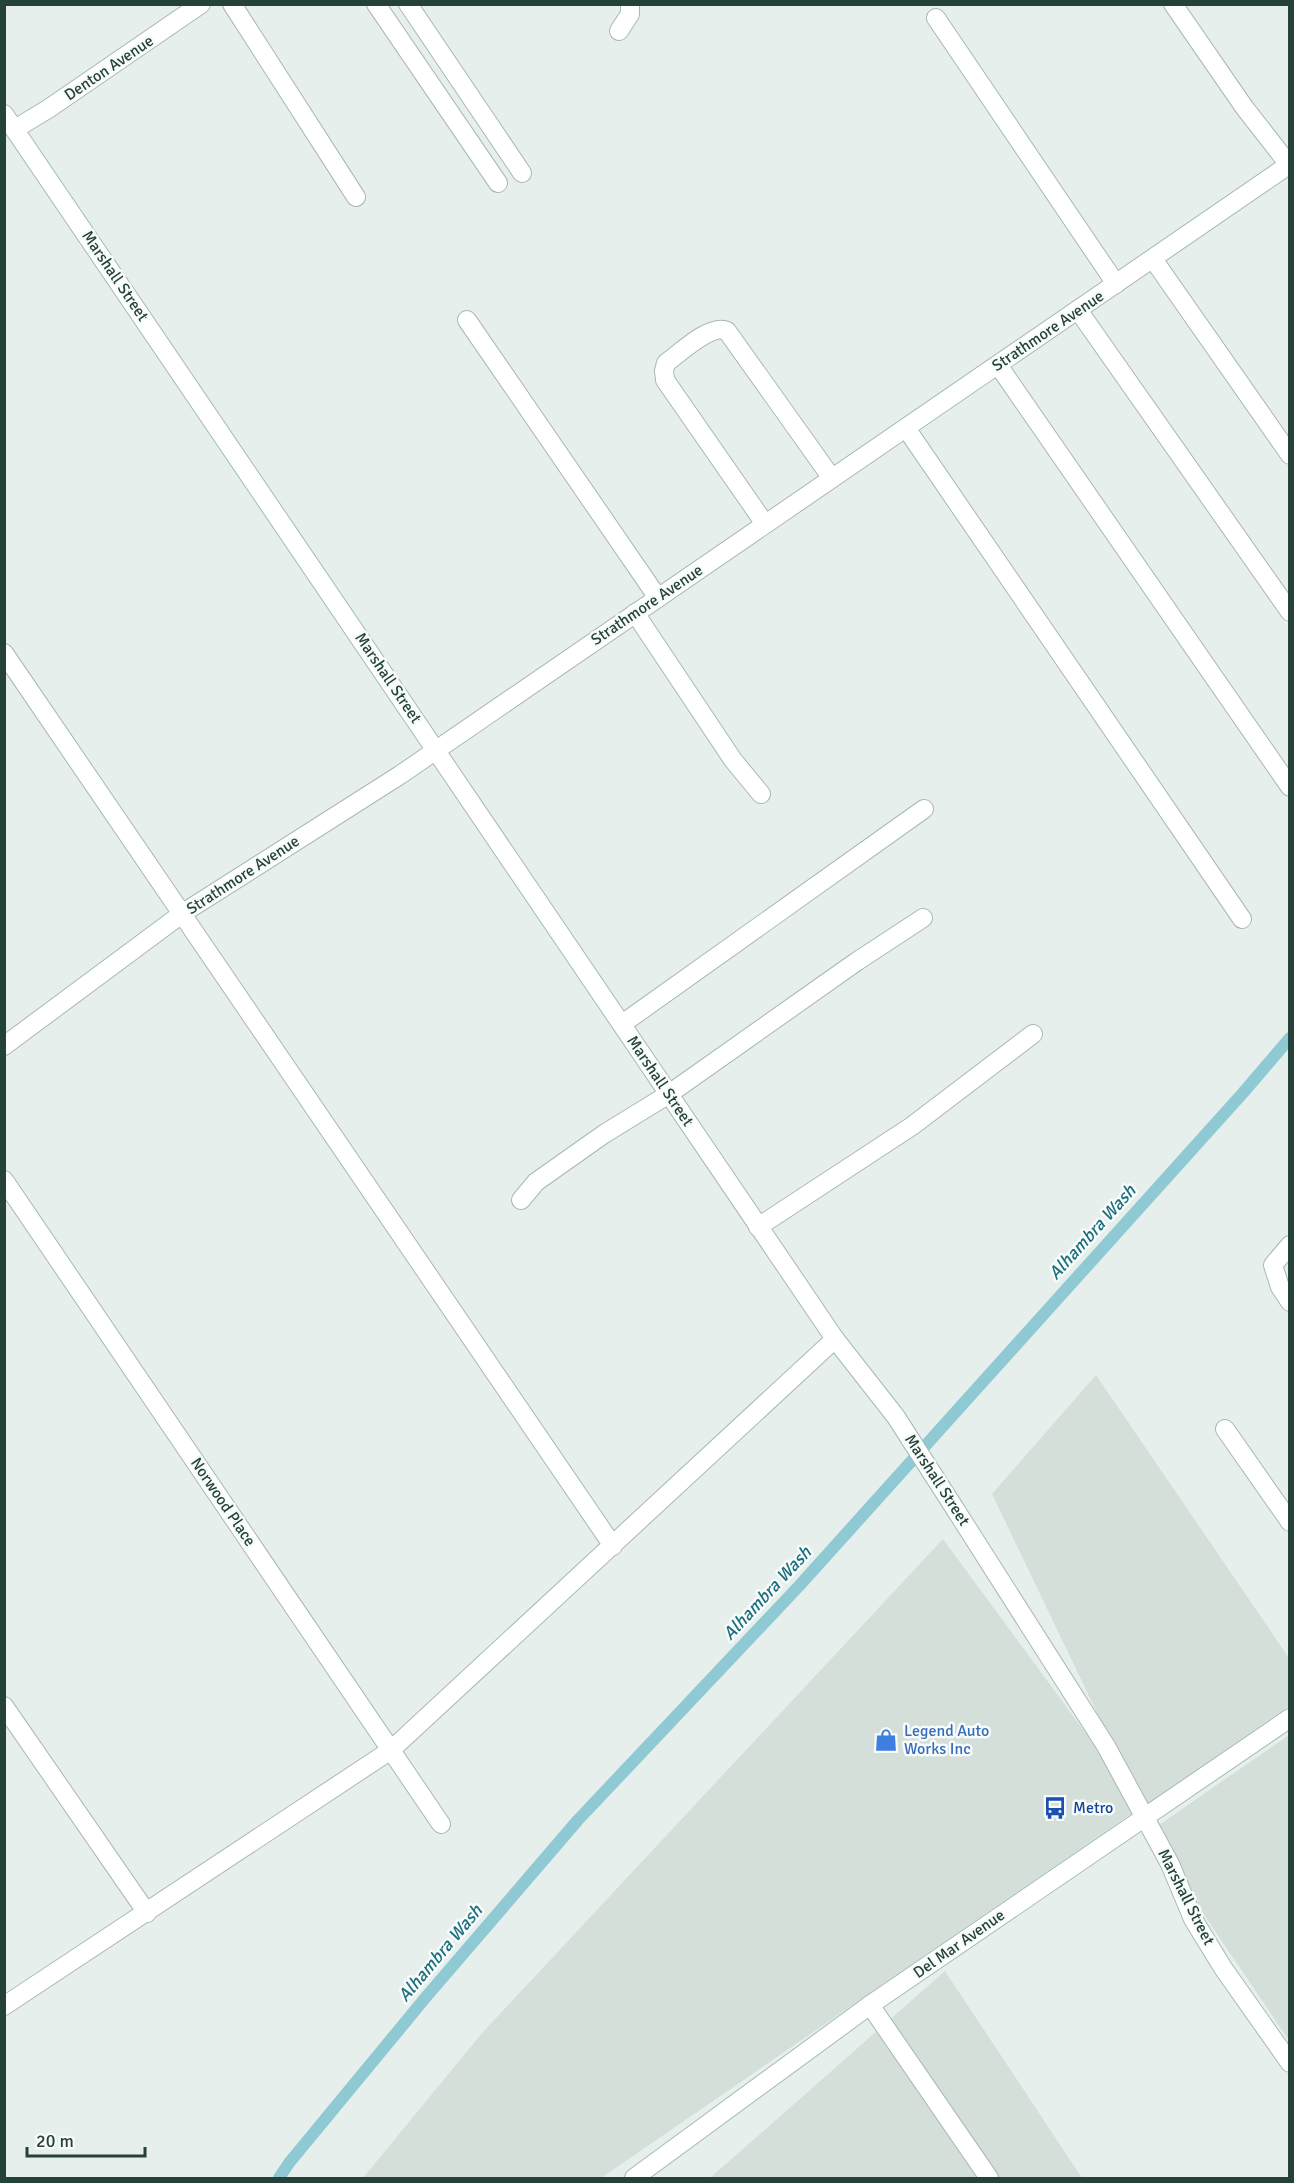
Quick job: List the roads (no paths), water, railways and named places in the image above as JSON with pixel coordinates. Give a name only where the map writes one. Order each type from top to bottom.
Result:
[{"type":"street","name":"Denton Avenue","points":[[10,121],[48,109],[201,4]]},
{"type":"street","points":[[231,4],[356,197]]},
{"type":"street","points":[[376,4],[498,183]]},
{"type":"street","points":[[408,4],[522,173]]},
{"type":"street","points":[[619,31],[630,15],[630,4]]},
{"type":"street","points":[[1173,4],[1244,107],[1289,165]]},
{"type":"street","points":[[936,18],[1116,284]]},
{"type":"street","name":"Marshall Street","points":[[10,121],[834,1340],[896,1417],[1106,1746],[1170,1864],[1193,1919],[1223,1968],[1290,2063]]},
{"type":"street","name":"Strathmore Avenue","points":[[4,1046],[183,913],[400,776],[831,477],[1289,165]]},
{"type":"street","points":[[1153,259],[1290,455]]},
{"type":"street","points":[[1078,310],[1290,612]]},
{"type":"street","points":[[467,320],[658,598]]},
{"type":"street","points":[[765,524],[665,380],[666,363],[712,330],[727,331],[831,477]]},
{"type":"street","points":[[998,365],[1290,788]]},
{"type":"street","points":[[906,428],[1242,920]]},
{"type":"street","points":[[635,613],[733,760],[761,794]]},
{"type":"street","points":[[4,653],[613,1546]]},
{"type":"street","points":[[622,1024],[924,809]]},
{"type":"street","points":[[521,1200],[536,1182],[604,1134],[669,1094],[922,918]]},
{"type":"street","points":[[758,1227],[912,1126],[1033,1034]]},
{"type":"street","name":"Norwood Place","points":[[4,1180],[441,1824]]},
{"type":"street","points":[[1290,1245],[1273,1265],[1280,1287],[1290,1302]]},
{"type":"street","points":[[4,2006],[391,1750],[834,1340]]},
{"type":"street","points":[[1225,1429],[1290,1522]]},
{"type":"street","points":[[4,1706],[147,1913]]},
{"type":"street","name":"Del Mar Avenue","points":[[634,2178],[870,2005],[1290,1718]]},
{"type":"street","points":[[870,2005],[989,2178]]},
{"type":"waterway","name":"Alhambra Wash","points":[[279,2178],[426,1997],[578,1820],[799,1586],[1290,1038]]},
{"type":"place","name":"Legend Auto Works Inc","points":[[886,1740]]},
{"type":"place","name":"Metro","points":[[1055,1808]]}]
